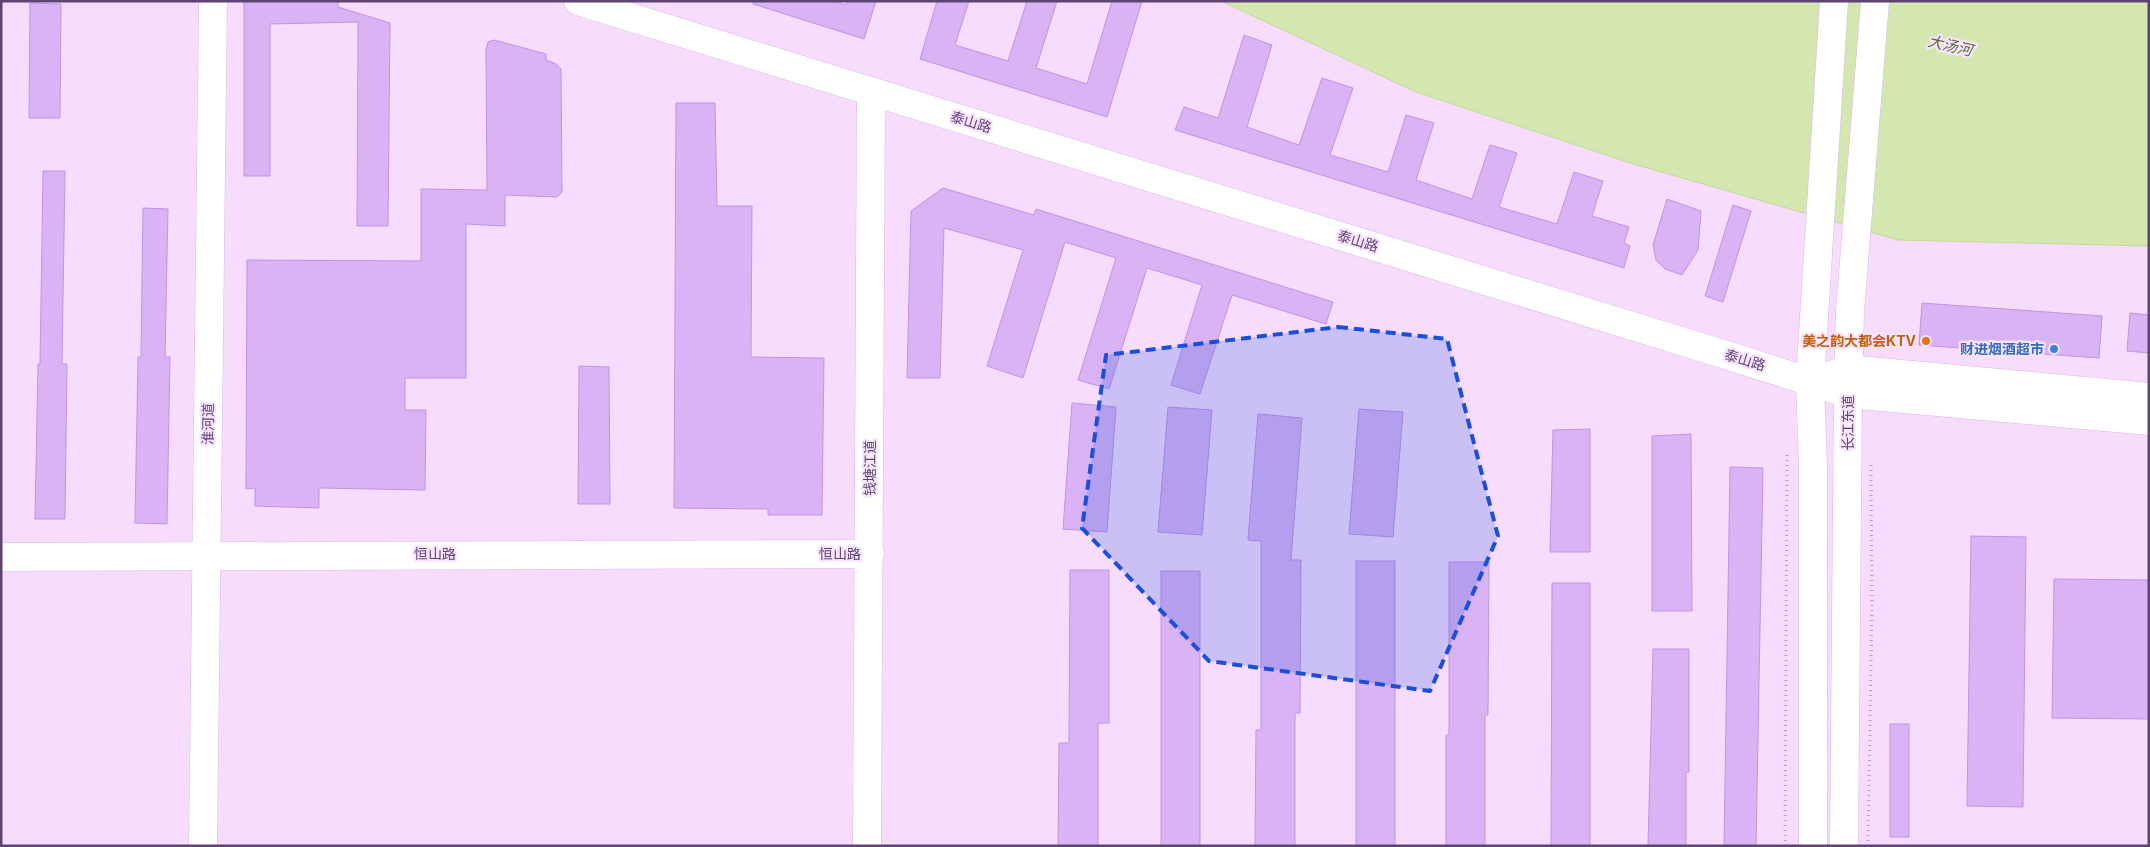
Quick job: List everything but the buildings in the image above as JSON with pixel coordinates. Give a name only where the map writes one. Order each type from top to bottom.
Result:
[{"type":"street","name":"淮河道","points":[[203,846],[213,1]]},
{"type":"street","name":"泰山路","points":[[578,1],[1810,381],[1848,382],[2149,421]]},
{"type":"street","points":[[1813,846],[1813,468],[1810,381],[1834,1]]},
{"type":"street","name":"长江东道","points":[[1844,846],[1850,312],[1875,1]]},
{"type":"street","name":"钱塘江道","points":[[867,846],[871,91]]},
{"type":"street","points":[[1848,382],[2149,397]]},
{"type":"street","name":"恒山路","points":[[1,556],[207,554],[870,554]]},
{"type":"path","points":[[1785,846],[1787,455]]},
{"type":"path","points":[[1868,846],[1872,604],[1871,459]]},
{"type":"highlighted area","points":[[1338,327],[1447,339],[1498,536],[1430,691],[1209,661],[1082,528],[1106,355]]},
{"type":"water","name":"大汤河","points":[[1221,1],[2149,1],[2149,246],[1898,240],[1630,163],[1416,92]]},
{"type":"place","name":"美之韵大都会KTV","points":[[1926,341]]},
{"type":"place","name":"财进烟酒超市","points":[[2054,349]]}]
